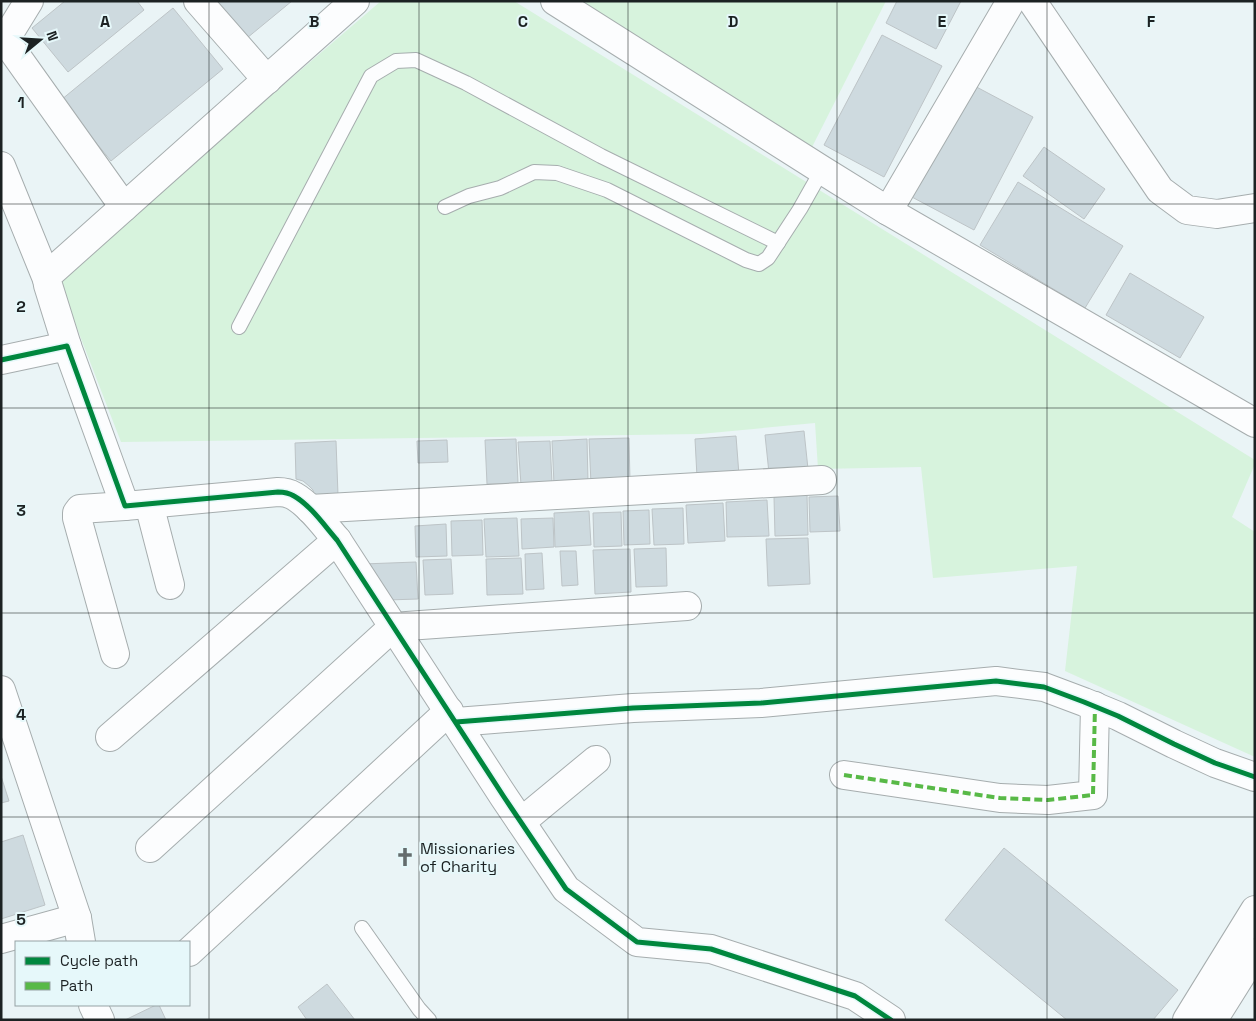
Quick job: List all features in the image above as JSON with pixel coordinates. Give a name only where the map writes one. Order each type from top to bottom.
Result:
[{"type":"street","points":[[29,1],[5,40],[124,207]]},
{"type":"street","points":[[198,1],[267,80]]},
{"type":"street","points":[[170,585],[67,346],[48,285],[49,274],[355,1]]},
{"type":"street","points":[[555,1],[888,211],[1255,423]]},
{"type":"street","points":[[888,211],[1011,1]]},
{"type":"street","points":[[1032,1],[1160,190],[1187,210],[1217,214],[1255,208]]},
{"type":"street","points":[[1,166],[48,279]]},
{"type":"street","points":[[1,360],[67,346]]},
{"type":"street","points":[[310,509],[822,480]]},
{"type":"street","points":[[115,654],[76,518],[80,509],[278,492],[294,496],[310,509],[337,540],[566,889],[636,942],[711,949],[855,996],[890,1019]]},
{"type":"street","points":[[110,738],[337,540]]},
{"type":"street","points":[[150,848],[394,627],[687,606]]},
{"type":"street","points":[[190,951],[452,717],[761,703],[996,682],[1044,687],[1118,716],[1215,763],[1255,777]]},
{"type":"street","points":[[1,690],[79,930],[1,939]]},
{"type":"street","points":[[844,775],[1000,798],[1048,800],[1093,794],[1095,706]]},
{"type":"street","points":[[521,822],[596,760]]},
{"type":"street","points":[[1187,1020],[1255,910]]},
{"type":"street","points":[[1213,1020],[1255,953]]},
{"type":"street","points":[[93,1006],[100,1020]]},
{"type":"lane","points":[[239,327],[371,76],[396,62],[416,60],[466,83],[601,156],[778,243]]},
{"type":"lane","points":[[445,207],[469,196],[500,188],[534,172],[557,173],[607,190],[746,260],[759,264],[768,258],[800,210],[822,170]]},
{"type":"lane","points":[[362,928],[419,1009],[429,1020]]},
{"type":"green space","points":[[381,1],[514,1],[1255,460],[1232,517],[1255,532],[1255,757],[1065,671],[1077,566],[933,578],[921,467],[818,469],[815,423],[700,434],[121,442],[58,279]]},
{"type":"green space","points":[[577,1],[886,1],[810,151]]},
{"type":"building","points":[[65,1],[137,1],[144,10],[68,72],[32,28]]},
{"type":"building","points":[[217,1],[292,1],[247,38]]},
{"type":"building","points":[[897,1],[961,1],[936,49],[886,23]]},
{"type":"building","points":[[173,8],[223,69],[111,161],[61,100]]},
{"type":"building","points":[[882,35],[942,66],[884,177],[824,145]]},
{"type":"building","points":[[969,83],[1033,117],[974,230],[910,196]]},
{"type":"building","points":[[1044,147],[1105,189],[1084,219],[1023,176]]},
{"type":"building","points":[[1018,182],[1123,246],[1085,308],[980,245]]},
{"type":"building","points":[[1130,273],[1204,317],[1180,358],[1106,315]]},
{"type":"building","points":[[804,431],[808,469],[769,473],[765,435]]},
{"type":"building","points":[[736,436],[739,475],[697,477],[695,439]]},
{"type":"building","points":[[629,438],[630,482],[591,484],[589,439]]},
{"type":"building","points":[[516,439],[518,483],[487,484],[485,440]]},
{"type":"building","points":[[587,439],[588,482],[554,484],[552,441]]},
{"type":"building","points":[[447,440],[448,462],[418,463],[417,441]]},
{"type":"building","points":[[336,441],[338,495],[314,496],[313,490],[309,486],[303,481],[296,479],[295,443]]},
{"type":"building","points":[[550,441],[552,483],[521,485],[518,442]]},
{"type":"building","points":[[807,495],[808,535],[775,536],[774,497]]},
{"type":"building","points":[[838,496],[840,531],[810,532],[809,497]]},
{"type":"building","points":[[767,500],[769,536],[727,537],[726,502]]},
{"type":"building","points":[[723,503],[725,541],[688,543],[686,505]]},
{"type":"building","points":[[683,508],[684,544],[654,545],[652,509]]},
{"type":"building","points":[[649,510],[650,544],[624,545],[623,511]]},
{"type":"building","points":[[589,511],[591,545],[555,547],[554,513]]},
{"type":"building","points":[[621,512],[622,546],[594,547],[593,513]]},
{"type":"building","points":[[517,518],[519,556],[486,557],[484,519]]},
{"type":"building","points":[[553,518],[554,547],[522,549],[521,519]]},
{"type":"building","points":[[482,520],[483,555],[452,556],[451,521]]},
{"type":"building","points":[[446,524],[447,556],[416,557],[415,526]]},
{"type":"building","points":[[808,538],[810,584],[768,586],[766,539]]},
{"type":"building","points":[[666,548],[667,586],[636,587],[634,549]]},
{"type":"building","points":[[630,549],[631,592],[595,594],[593,550]]},
{"type":"building","points":[[560,551],[576,551],[578,585],[562,586]]},
{"type":"building","points":[[542,553],[544,589],[526,590],[525,554]]},
{"type":"building","points":[[521,558],[523,594],[487,595],[486,559]]},
{"type":"building","points":[[451,559],[453,594],[425,595],[423,560]]},
{"type":"building","points":[[416,562],[418,599],[387,600],[363,564]]},
{"type":"building","points":[[1,776],[9,801],[1,803]]},
{"type":"building","points":[[23,835],[45,905],[1,919],[1,842]]},
{"type":"building","points":[[1004,848],[1178,990],[1153,1020],[1067,1020],[945,920]]},
{"type":"building","points":[[327,984],[355,1020],[307,1020],[298,1007]]},
{"type":"building","points":[[154,1006],[159,1006],[166,1020],[125,1020]]},
{"type":"marked path","points":[[844,775],[1000,798],[1048,800],[1093,795],[1095,706]]},
{"type":"cycle path","points":[[1,360],[67,346],[125,506],[278,492],[292,495],[306,505],[337,540],[566,889],[637,942],[711,949],[855,996],[891,1020]]},
{"type":"cycle path","points":[[456,722],[633,708],[761,703],[996,681],[1044,687],[1118,716],[1215,763],[1255,777]]},
{"type":"place","name":"Missionaries of Charity","points":[[405,857]]}]
